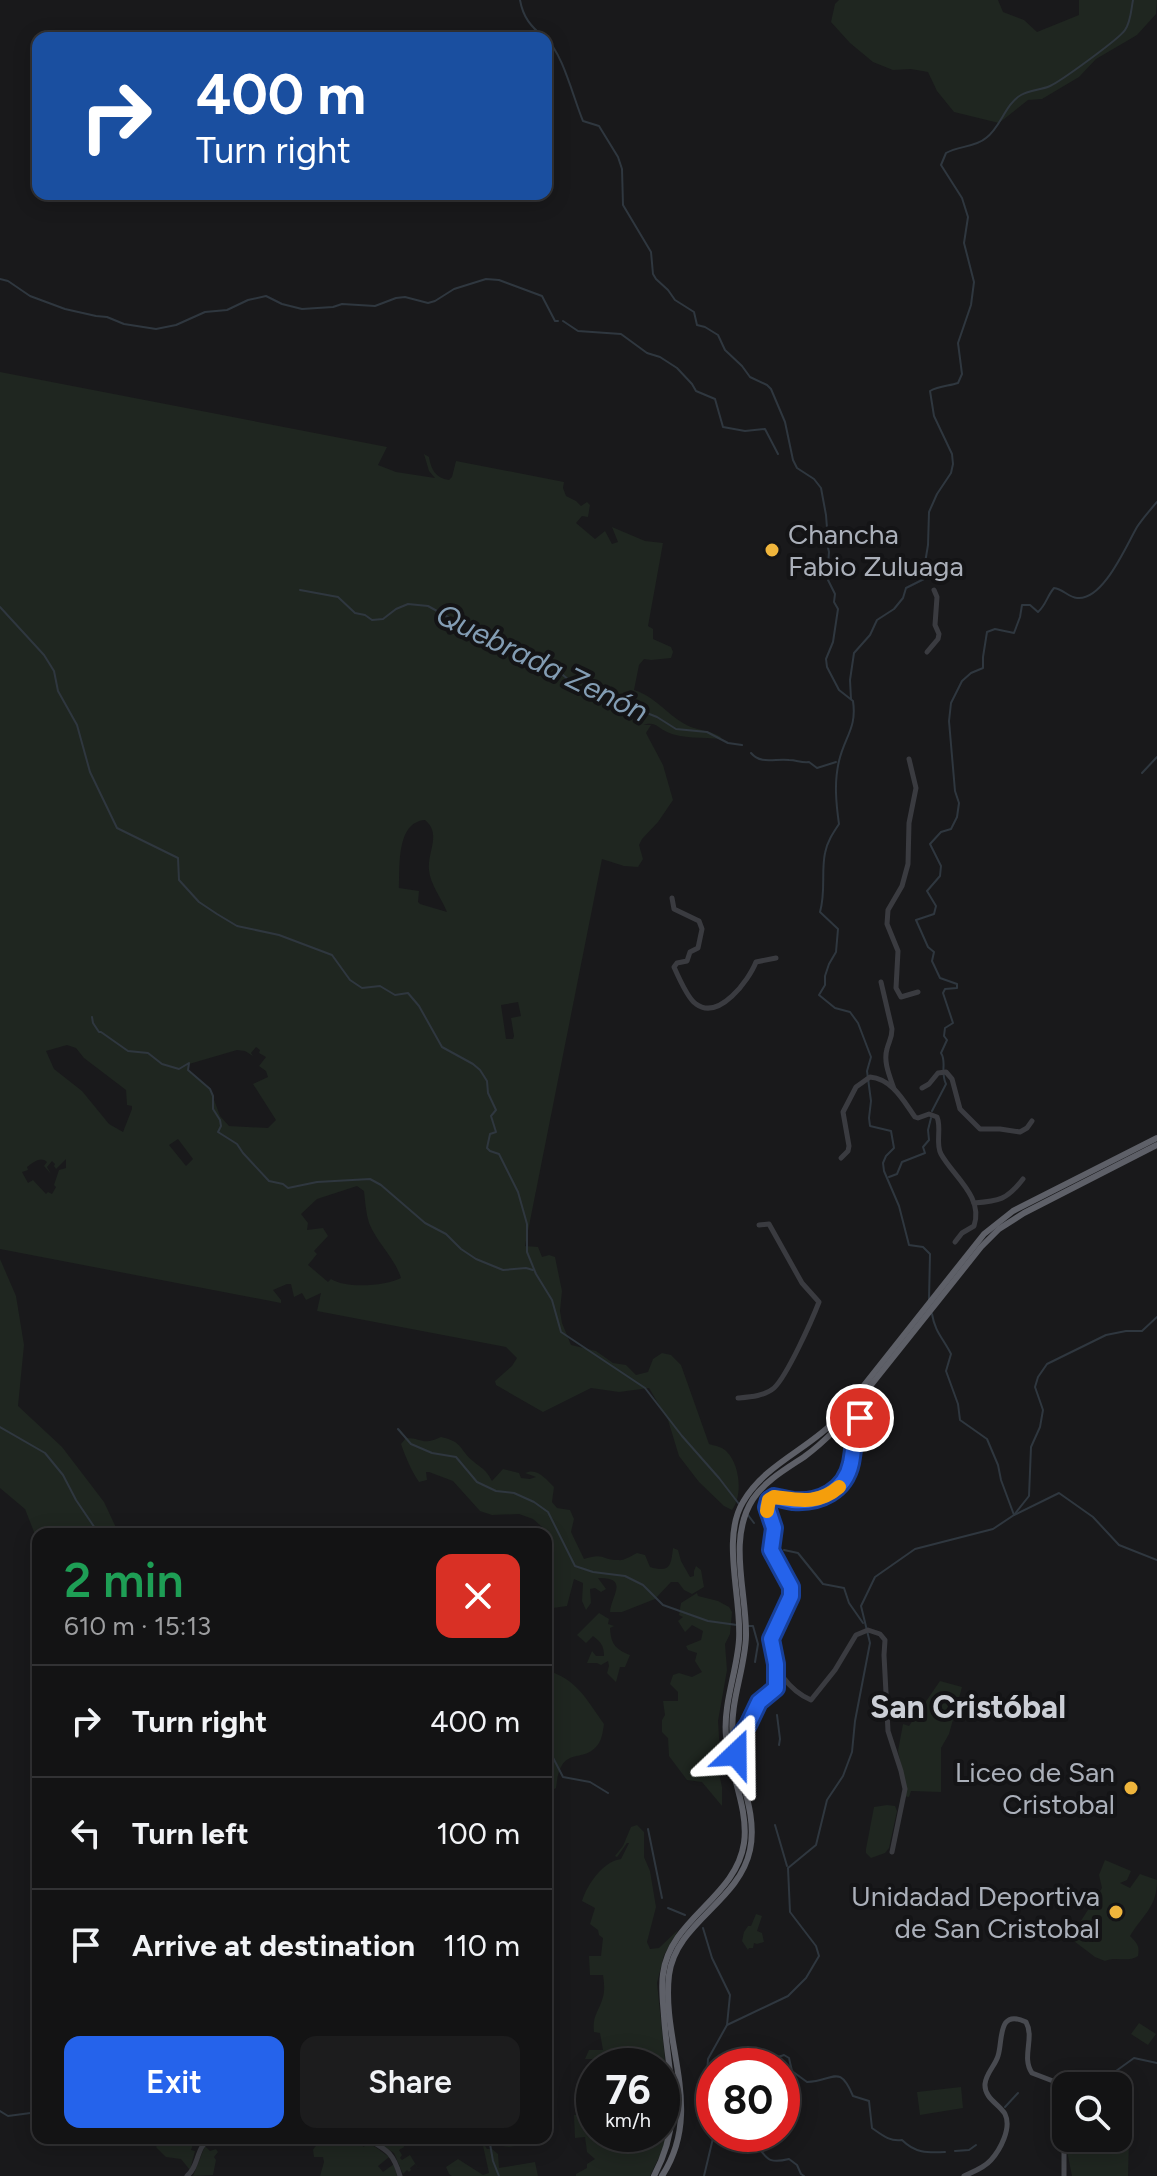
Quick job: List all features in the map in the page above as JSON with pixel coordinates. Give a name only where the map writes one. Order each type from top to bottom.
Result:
[{"type":"highway","points":[[662,2176],[678,2143],[681,2120],[681,2089],[670,2008],[672,1963],[684,1938],[731,1889],[741,1874],[752,1836],[732,1718],[745,1649],[734,1554],[743,1501],[816,1448],[836,1429],[984,1234],[1013,1211],[1157,1138]]},
{"type":"highway","points":[[963,1265],[990,1237],[1010,1222],[1157,1145]]},
{"type":"highway","points":[[654,2176],[669,2141],[673,2116],[662,1994],[665,1962],[676,1939],[734,1873],[745,1841],[743,1816],[725,1731],[743,1633]]},
{"type":"main road","points":[[964,2176],[990,2161],[1007,2128],[1004,2112],[990,2099],[985,2087],[998,2055],[1005,2023],[1018,2018],[1026,2022],[1030,2030],[1026,2058],[1029,2070],[1059,2084],[1064,2090],[1056,2134],[1064,2151],[1064,2176]]},
{"type":"street","points":[[927,652],[939,634],[935,625],[937,597],[934,590]]},
{"type":"street","points":[[909,759],[916,788],[909,823],[908,864],[902,886],[888,910],[887,924],[898,951],[896,988],[901,997],[918,992]]},
{"type":"street","points":[[672,898],[674,909],[699,921],[701,925],[698,948],[690,952],[687,961],[674,967],[697,1005],[710,1008],[728,1000],[750,977],[756,962],[776,958]]},
{"type":"street","points":[[881,982],[892,1029],[886,1057],[894,1089]]},
{"type":"street","points":[[922,1088],[938,1073],[946,1072],[952,1079],[960,1109],[980,1129],[1020,1132],[1032,1121]]},
{"type":"street","points":[[841,1158],[849,1146],[843,1112],[856,1087],[870,1077],[877,1077],[894,1089],[915,1117],[929,1114],[937,1117],[940,1121],[939,1149],[974,1203],[977,1215],[974,1226],[955,1242]]},
{"type":"street","points":[[974,1203],[998,1201],[1011,1194],[1023,1179]]},
{"type":"street","points":[[738,1398],[756,1396],[774,1388],[812,1321],[819,1302],[802,1283],[769,1224],[759,1225]]},
{"type":"street","points":[[734,1744],[759,1702],[776,1688],[776,1664],[771,1639],[791,1596],[791,1587],[772,1555],[774,1528],[767,1507],[769,1500],[774,1497],[805,1501],[820,1498],[838,1488],[850,1468],[860,1418]]},
{"type":"street","points":[[776,1664],[791,1688],[811,1700],[835,1670],[856,1635],[868,1630],[880,1634],[885,1640],[888,1731],[905,1789],[892,1852]]},
{"type":"street","points":[[187,2176],[195,2168],[203,2144]]},
{"type":"street","points":[[375,2144],[392,2155],[400,2176]]},
{"type":"shaded area","points":[[839,0],[998,0],[1003,12],[1024,20],[1037,32],[1079,15],[1079,0],[1157,0],[1156,14],[1137,35],[1096,59],[1079,77],[1042,99],[1028,100],[999,123],[954,112],[937,91],[928,72],[893,70],[873,62],[831,22]]},
{"type":"shaded area","points":[[0,372],[387,447],[378,465],[396,472],[435,478],[429,471],[424,454],[429,457],[435,473],[449,480],[456,461],[564,482],[566,496],[581,506],[587,502],[590,505],[588,517],[582,516],[576,523],[595,539],[605,531],[612,544],[618,542],[612,527],[645,541],[663,543],[648,626],[653,629],[653,639],[671,647],[673,652],[671,658],[644,659],[639,665],[634,690],[648,696],[688,726],[721,737],[679,736],[653,724],[643,725],[651,725],[646,733],[663,765],[673,800],[642,839],[639,845],[643,859],[638,867],[602,859],[525,1246],[538,1247],[542,1257],[555,1257],[562,1291],[562,1323],[571,1345],[596,1351],[613,1363],[626,1365],[636,1375],[648,1372],[653,1359],[662,1353],[671,1355],[681,1365],[709,1444],[725,1450],[735,1465],[739,1489],[732,1510],[699,1482],[679,1456],[668,1420],[649,1388],[619,1392],[591,1388],[543,1412],[496,1385],[495,1381],[517,1358],[506,1347],[317,1311],[321,1293],[306,1300],[302,1293],[294,1297],[291,1284],[273,1290],[281,1303],[0,1249]],"holes":[[[425,820],[433,831],[430,875],[447,912],[420,904],[419,891],[399,888],[404,837],[416,823]],[[518,1002],[521,1016],[511,1018],[514,1036],[513,1039],[506,1039],[501,1005]],[[67,1045],[76,1048],[84,1058],[126,1090],[127,1105],[132,1109],[123,1132],[109,1124],[82,1091],[54,1069],[46,1051]],[[256,1047],[266,1057],[259,1066],[268,1077],[253,1084],[276,1120],[268,1128],[229,1126],[220,1116],[210,1089],[189,1070],[189,1064],[237,1050],[253,1056],[251,1053]],[[178,1139],[193,1159],[186,1166],[169,1145]],[[66,1159],[66,1168],[59,1170],[52,1194],[46,1194],[33,1180],[28,1183],[22,1172],[39,1160],[47,1162],[44,1166],[51,1174],[47,1167],[52,1161],[56,1169]],[[357,1186],[364,1191],[372,1230],[401,1278],[366,1285],[331,1279],[328,1282],[308,1265],[317,1254],[314,1251],[328,1236],[323,1228],[307,1230],[308,1223],[301,1214],[317,1199]]]},
{"type":"shaded area","points":[[0,1259],[16,1296],[24,1345],[18,1406],[62,1447],[104,1502],[116,1528],[32,1528],[25,1509],[0,1488]]},
{"type":"shaded area","points":[[441,1437],[458,1444],[492,1481],[503,1469],[519,1473],[521,1478],[536,1477],[525,1473],[529,1472],[544,1477],[554,1487],[552,1502],[557,1508],[570,1510],[574,1519],[571,1532],[584,1559],[599,1556],[620,1560],[637,1553],[645,1555],[650,1567],[662,1569],[670,1564],[673,1548],[678,1550],[690,1577],[694,1576],[696,1566],[701,1570],[704,1587],[692,1594],[678,1582],[671,1582],[655,1599],[622,1612],[610,1612],[616,1589],[614,1581],[598,1578],[606,1589],[601,1592],[590,1589],[591,1603],[586,1610],[582,1601],[583,1583],[574,1579],[567,1606],[552,1608],[552,1528],[543,1528],[533,1519],[519,1514],[492,1515],[480,1511],[453,1481],[429,1472],[426,1472],[427,1480],[419,1482],[401,1444],[406,1438],[435,1440]]},
{"type":"shaded area","points":[[697,1593],[698,1596],[718,1601],[732,1612],[730,1634],[725,1644],[727,1670],[718,1721],[720,1752],[717,1765],[722,1806],[702,1782],[687,1780],[669,1756],[668,1738],[662,1732],[665,1715],[663,1701],[678,1701],[678,1692],[670,1684],[673,1675],[679,1673],[692,1677],[702,1672],[695,1661],[697,1653],[686,1646],[701,1640],[703,1631],[692,1625],[685,1632],[678,1621],[683,1617],[679,1615],[681,1603]]},
{"type":"shaded area","points":[[599,1613],[609,1619],[608,1624],[614,1626],[610,1628],[615,1645],[630,1655],[625,1667],[620,1667],[616,1682],[607,1673],[608,1661],[601,1665],[587,1663],[592,1651],[596,1656],[604,1656],[600,1642],[593,1636],[586,1643],[577,1635]]},
{"type":"shaded area","points":[[552,1672],[573,1684],[604,1724],[602,1737],[593,1750],[568,1759],[563,1765],[556,1788],[552,1790]]},
{"type":"shaded area","points":[[940,1681],[962,1687],[949,1734],[941,1748],[941,1792],[911,1791],[909,1797],[903,1796],[904,1779],[898,1751],[903,1724],[909,1726]]},
{"type":"shaded area","points":[[895,1806],[897,1811],[889,1848],[885,1853],[871,1858],[866,1849],[874,1807]]},
{"type":"shaded area","points":[[637,1825],[644,1832],[644,1857],[650,1871],[656,1907],[647,1942],[650,1949],[659,1948],[678,1930],[664,1955],[657,1983],[664,2048],[603,2048],[600,2033],[594,2032],[604,1986],[603,1975],[590,1975],[589,1956],[601,1956],[603,1938],[590,1924],[595,1908],[582,1901],[597,1875],[608,1864],[621,1859],[629,1843],[615,1856],[631,1827]]},
{"type":"shaded area","name":"Unidadad Deportiva de San Cristobal","points":[[1105,1860],[1131,1871],[1127,1880],[1120,1883],[1130,1888],[1140,1874],[1157,1880],[1152,1904],[1130,1936],[1138,1947],[1138,1956],[1134,1958],[1105,1961],[1070,1938],[1102,1888],[1099,1875]]},
{"type":"shaded area","points":[[756,1914],[762,1916],[757,1931],[762,1933],[764,1942],[754,1943],[753,1948],[748,1950],[742,1941],[744,1932],[751,1926]]},
{"type":"shaded area","points":[[1139,2023],[1156,2034],[1148,2045],[1131,2034]]},
{"type":"shaded area","points":[[961,2087],[963,2108],[920,2115],[917,2092]]},
{"type":"shaded area","points":[[158,2144],[193,2144],[191,2150],[195,2151],[190,2170],[181,2159],[166,2157],[156,2147]]},
{"type":"shaded area","points":[[317,2144],[360,2144],[364,2147],[371,2144],[389,2157],[378,2166],[383,2172],[394,2164],[397,2176],[320,2176],[323,2157],[314,2157],[313,2150]]},
{"type":"shaded area","points":[[379,2144],[404,2144],[399,2150],[400,2158],[402,2160],[410,2155],[419,2170],[415,2164],[403,2174],[394,2153]]},
{"type":"shaded area","points":[[483,2144],[498,2154],[499,2168],[535,2162],[538,2176],[452,2176],[446,2167],[458,2159],[483,2175],[489,2173]]},
{"type":"shaded area","points":[[496,2144],[523,2144],[521,2145],[508,2147]]},
{"type":"shaded area","points":[[205,2146],[210,2151],[216,2149],[218,2152],[214,2157],[213,2175],[193,2176]]},
{"type":"shaded area","points":[[587,2152],[661,2152],[650,2176],[576,2176],[595,2159]]},
{"type":"shaded area","points":[[1067,2152],[1129,2152],[1128,2176],[1072,2176]]},
{"type":"waterway","points":[[520,0],[528,21],[538,32]]},
{"type":"waterway","points":[[851,699],[854,653],[870,635],[877,620],[894,609],[903,598],[906,588],[926,575],[929,512],[953,464],[952,454],[934,416],[930,391],[958,383],[962,374],[958,343],[971,305],[974,282],[964,243],[968,217],[962,198],[941,165],[946,153],[986,138],[1021,95],[1056,83],[1121,35],[1130,19],[1133,0]]},
{"type":"waterway","points":[[552,45],[583,121],[599,126],[618,157],[622,169],[623,205],[651,252],[656,279],[675,300],[694,312],[697,325],[718,335],[725,350],[750,377],[771,389],[785,422],[797,468],[814,479],[821,488],[829,552],[827,578],[838,609],[833,642],[826,659],[827,667],[839,690],[853,701],[854,710],[837,769],[839,824],[829,841],[823,867],[820,912],[838,929],[836,952],[819,995],[835,1008],[850,1012],[858,1023],[871,1057],[867,1071],[870,1126],[891,1131],[894,1148],[886,1156],[884,1171],[899,1206],[909,1245],[923,1247],[930,1254],[929,1300]]},
{"type":"waterway","points":[[0,279],[30,296],[65,309],[156,329],[266,296],[302,309],[342,304],[375,306],[405,297],[428,303],[454,289],[486,279],[499,280],[542,296],[555,321],[558,321]]},
{"type":"waterway","points":[[563,321],[578,331],[621,334],[647,353],[660,357],[677,368],[696,391],[715,399],[723,427],[745,431],[765,429],[778,454]]},
{"type":"waterway","points":[[932,1111],[946,1084],[941,1053],[947,1040],[945,1028],[953,1023],[943,993],[945,989],[957,988],[957,984],[940,978],[932,961],[934,952],[928,947],[916,920],[934,914],[936,906],[927,891],[940,876],[941,866],[930,844],[941,832],[951,829],[957,817],[959,803],[955,791],[949,721],[951,703],[962,681],[983,668],[987,632],[995,629],[1014,633],[1022,605],[1030,605],[1038,612],[1054,588],[1077,598],[1087,597],[1096,591],[1113,571],[1137,527],[1157,502]]},
{"type":"waterway","name":"Quebrada Zenón","points":[[300,590],[338,597],[355,613],[372,620],[383,619],[408,604],[428,606],[512,648],[540,656],[569,680],[595,683],[629,706],[657,717],[676,729],[707,732],[728,743],[742,745]]},
{"type":"waterway","points":[[0,607],[44,655],[54,671],[58,691],[77,725],[90,772],[117,828],[178,858],[179,880],[199,902],[237,926],[279,935],[332,955],[350,980],[362,988],[380,986],[395,995],[408,993],[442,1047],[480,1070],[487,1081],[488,1093],[496,1110],[491,1116],[496,1132],[490,1134],[487,1148],[499,1154],[518,1192],[527,1224],[527,1252],[552,1300],[561,1332],[645,1388],[739,1504]]},
{"type":"waterway","name":"Quebrada Zenón","points":[[751,753],[764,760],[809,762],[817,768],[836,762]]},
{"type":"waterway","points":[[1142,773],[1157,757]]},
{"type":"waterway","points":[[92,1017],[99,1032],[128,1051],[148,1053],[162,1064],[179,1069],[189,1063],[188,1070],[210,1089],[213,1096],[213,1109],[221,1126],[218,1132],[237,1144],[269,1181],[288,1188],[317,1182],[370,1179],[476,1259],[503,1270],[533,1270]]},
{"type":"waterway","points":[[889,1177],[897,1174],[902,1162],[925,1153],[923,1147],[929,1140],[931,1118]]},
{"type":"waterway","points":[[932,1314],[951,1354],[946,1371],[958,1404],[960,1420],[987,1439],[1014,1515],[1059,1493],[1093,1517],[1119,1545],[1157,1560]]},
{"type":"waterway","points":[[714,2048],[727,2025],[788,1996],[806,1978],[819,1956],[816,1946],[790,1912],[788,1868],[816,1845],[827,1800],[843,1776],[852,1752],[870,1643],[861,1606],[875,1577],[915,1549],[993,1529],[1014,1515],[1029,1496],[1031,1447],[1043,1410],[1035,1387],[1047,1364],[1106,1335],[1142,1331],[1157,1317]]},
{"type":"waterway","points":[[0,1427],[45,1453],[63,1475],[95,1528]]},
{"type":"waterway","points":[[398,1429],[411,1444],[432,1453],[456,1457],[477,1482],[496,1491],[514,1493],[548,1512],[575,1566],[625,1576],[643,1585],[663,1605],[708,1621],[737,1625]]},
{"type":"waterway","points":[[748,1515],[754,1523]]},
{"type":"waterway","points":[[784,1550],[798,1553],[823,1584],[844,1588],[849,1603],[863,1623]]},
{"type":"waterway","points":[[747,1626],[753,1626],[758,1644],[755,1662]]},
{"type":"waterway","points":[[777,1715],[779,1745]]},
{"type":"waterway","points":[[552,1756],[563,1777],[590,1782],[608,1793]]},
{"type":"waterway","points":[[775,1825],[787,1866]]},
{"type":"waterway","points":[[648,1829],[662,1898]]},
{"type":"waterway","points":[[668,1908],[685,1915]]},
{"type":"waterway","points":[[703,1928],[712,1958],[730,1995],[727,2025]]},
{"type":"waterway","points":[[1110,2072],[1134,2058],[1157,2063]]},
{"type":"waterway","points":[[800,2077],[807,2082],[839,2077],[853,2096],[869,2101],[872,2128],[917,2150],[945,2152]]},
{"type":"waterway","points":[[1005,2107],[1018,2093]]},
{"type":"waterway","points":[[0,2111],[8,2116],[32,2113]]},
{"type":"waterway","points":[[490,2144],[499,2176]]},
{"type":"waterway","points":[[955,2151],[969,2150],[976,2145]]},
{"type":"waterway","points":[[704,2176],[710,2152]]},
{"type":"waterway","points":[[762,2152],[774,2161],[789,2159],[804,2176]]},
{"type":"slow traffic","points":[[767,1511],[769,1500],[774,1497],[805,1501],[831,1494],[839,1487]]},
{"type":"place","name":"Chancha Fabio Zuluaga","points":[[772,550]]},
{"type":"place","name":"Liceo de San Cristobal","points":[[1131,1788]]},
{"type":"place","name":"Unidadad Deportiva de San Cristobal","points":[[1116,1912]]},
{"type":"district","name":"San Cristóbal","points":[[968,1707]]},
{"type":"route","points":[[736,1754],[734,1744],[759,1702],[776,1688],[776,1664],[770,1643],[791,1596],[788,1578],[772,1555],[775,1536],[768,1514],[769,1500],[774,1497],[805,1501],[831,1494],[838,1488],[850,1468],[860,1418]]}]
